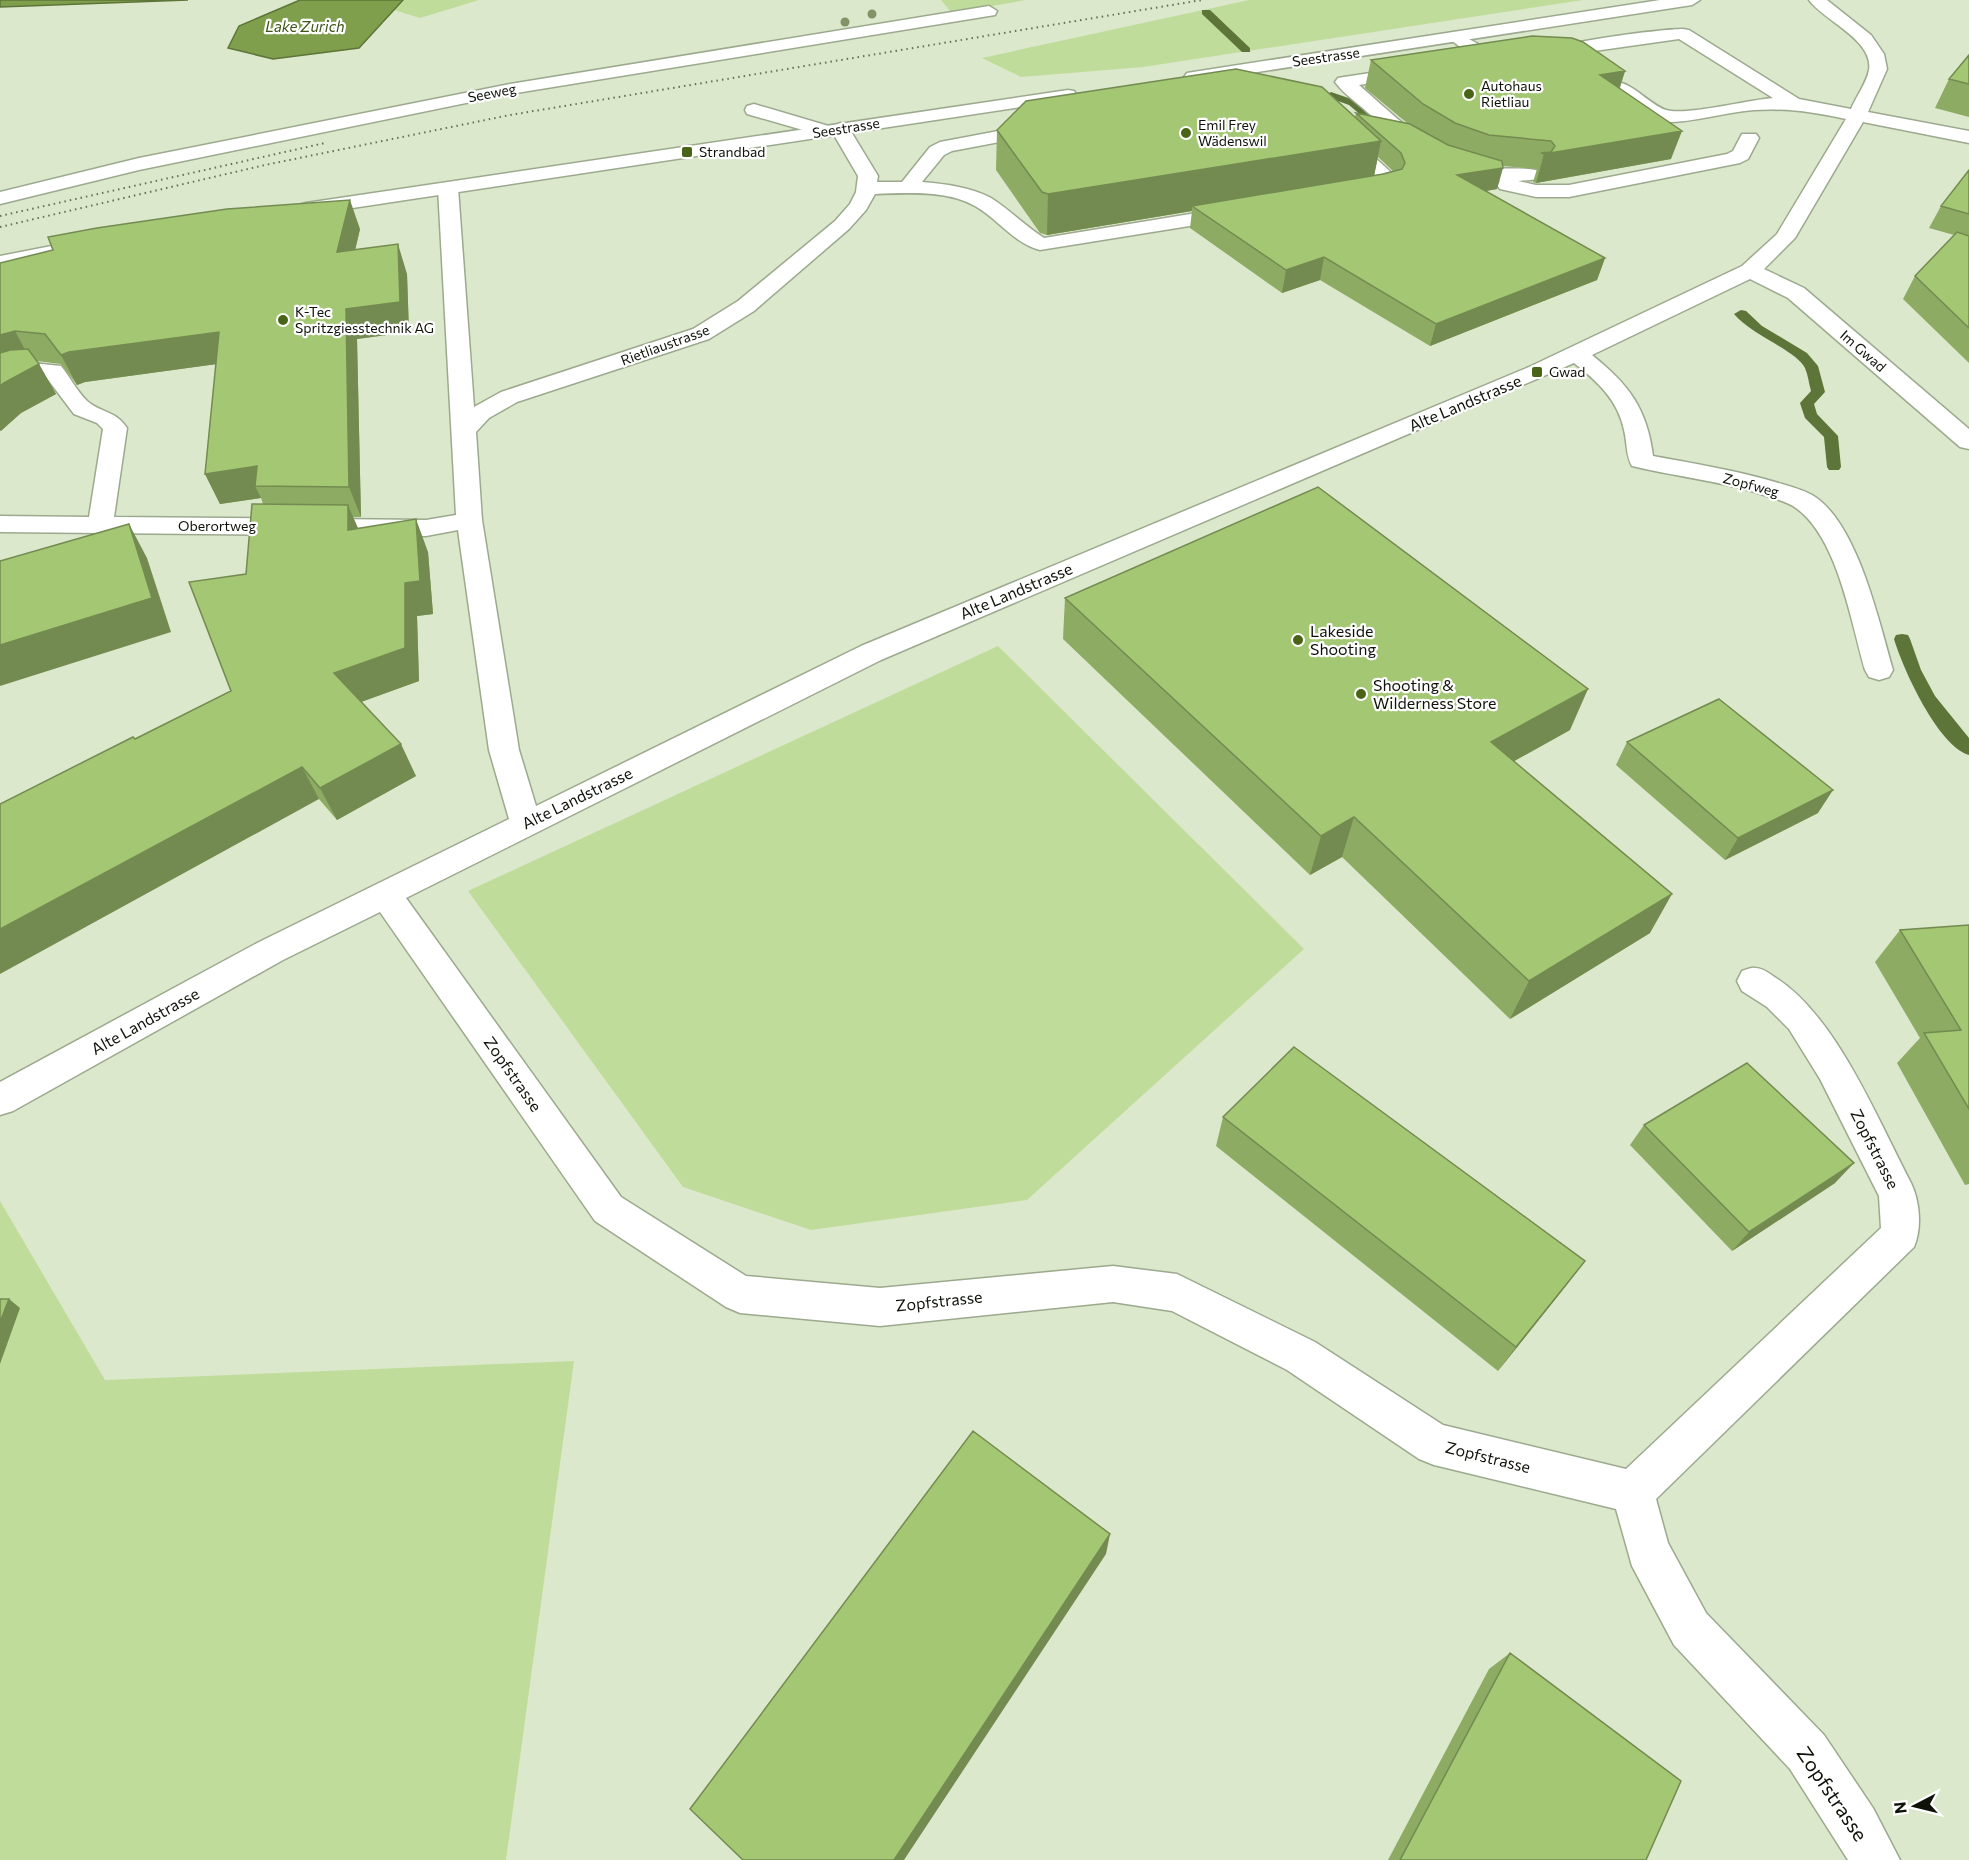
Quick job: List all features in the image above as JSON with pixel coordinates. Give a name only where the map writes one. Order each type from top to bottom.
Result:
[{"type":"street","name":"Seestrasse","points":[[1172,80],[1692,0]]},
{"type":"street","name":"Alte Landstrasse","points":[[0,1100],[271,951],[871,652],[1271,482],[1425,420],[1577,354],[1750,272],[1785,238],[1857,116],[1878,69],[1875,54],[1865,39],[1817,0]]},
{"type":"street","name":"Seeweg","points":[[0,198],[139,164],[510,89],[989,11]]},
{"type":"street","points":[[1551,63],[1564,50],[1683,34],[1793,103]]},
{"type":"street","points":[[1456,37],[1474,49],[1508,58],[1551,63],[1567,58],[1582,63]]},
{"type":"street","points":[[1466,64],[1508,58]]},
{"type":"street","points":[[1324,87],[1423,70]]},
{"type":"street","points":[[1599,75],[1647,108],[1667,117]]},
{"type":"street","points":[[1344,82],[1410,138],[1434,155],[1510,186],[1536,191],[1569,191],[1733,159],[1741,155],[1759,115],[1751,105]]},
{"type":"street","name":"Seestrasse","points":[[290,211],[1091,92]]},
{"type":"street","points":[[1615,109],[1634,114],[1683,117],[1751,105],[1793,103],[1969,138]]},
{"type":"street","points":[[754,110],[833,130],[868,176],[867,188],[909,186],[963,195],[981,201],[1040,244],[1253,210]]},
{"type":"street","points":[[1329,125],[1388,180],[1388,185],[1344,194]]},
{"type":"street","points":[[909,186],[937,152],[947,146],[1054,128]]},
{"type":"street","points":[[1698,147],[1749,138]]},
{"type":"street","points":[[1471,172],[1495,176],[1534,175]]},
{"type":"street","points":[[448,188],[469,520],[504,750],[526,824]]},
{"type":"street","name":"Rietliaustrasse","points":[[465,429],[481,413],[509,398],[701,334],[724,322],[842,225],[859,206],[867,188]]},
{"type":"street","points":[[0,262],[94,244]]},
{"type":"street","name":"Im Gwad","points":[[1750,272],[1796,293],[1969,442]]},
{"type":"street","name":"Zopfweg","points":[[1577,354],[1609,379],[1628,405],[1639,431],[1641,461],[1767,487],[1804,501],[1819,514],[1829,528],[1851,577],[1879,670]]},
{"type":"street","points":[[0,380],[24,370],[40,368],[53,371],[82,409],[105,418],[115,428],[100,526]]},
{"type":"street","name":"Oberortweg","points":[[0,524],[426,528],[469,520]]},
{"type":"street","name":"Zopfstrasse","points":[[385,894],[608,1209],[740,1294],[880,1307],[1113,1284],[1177,1293],[1301,1356],[1434,1444],[1633,1492]]},
{"type":"street","name":"Zopfstrasse","points":[[1633,1492],[1900,1235],[1898,1195],[1833,1068],[1801,1019],[1779,997],[1754,981]]},
{"type":"street","name":"Zopfstrasse","points":[[1633,1492],[1648,1550],[1690,1629],[1756,1695],[1807,1752],[1856,1825],[1875,1860]]},
{"type":"shaded area","points":[[374,0],[479,0],[420,18],[372,3]]},
{"type":"shaded area","points":[[941,0],[1026,0],[952,13]]},
{"type":"shaded area","points":[[1249,0],[1583,0],[1143,67],[1021,77],[982,58]]},
{"type":"shaded area","points":[[998,646],[1304,949],[1027,1200],[811,1230],[683,1187],[468,891]]},
{"type":"shaded area","points":[[0,1201],[105,1380],[574,1361],[506,1860],[0,1860]]},
{"type":"water","points":[[0,0],[188,0],[0,7]]},
{"type":"water","name":"Lake Zurich","points":[[300,0],[403,0],[359,48],[273,59],[228,48],[239,26]]},
{"type":"building","points":[[1532,36],[1572,38],[1583,42],[1625,71],[1600,75],[1682,131],[1544,154],[1541,153],[1551,152],[1555,146],[1551,141],[1489,135],[1455,123],[1423,104],[1371,60]]},
{"type":"building","points":[[1969,55],[1969,84],[1949,79]]},
{"type":"building","points":[[1236,69],[1322,87],[1381,141],[1048,194],[1042,192],[997,130],[1026,101]]},
{"type":"building","points":[[1356,113],[1410,124],[1448,145],[1502,161],[1503,168],[1457,175],[1605,258],[1436,324],[1324,257],[1286,270],[1192,206],[1402,169],[1405,163],[1401,153]]},
{"type":"building","points":[[1969,170],[1969,214],[1941,206]]},
{"type":"building","points":[[350,200],[337,252],[398,244],[400,302],[346,309],[349,487],[255,486],[257,466],[205,474],[219,332],[69,352],[61,355],[45,334],[15,331],[0,335],[0,263],[53,250],[48,237],[227,209]]},
{"type":"building","points":[[1957,232],[1969,236],[1969,328],[1915,276]]},
{"type":"building","points":[[28,349],[39,364],[0,386],[0,353]]},
{"type":"building","points":[[1318,487],[1588,689],[1491,742],[1672,894],[1529,981],[1354,817],[1321,836],[1065,598]]},
{"type":"building","points":[[252,504],[348,505],[348,530],[416,519],[420,581],[405,583],[405,648],[334,673],[401,744],[320,788],[302,767],[0,929],[0,804],[231,691],[189,582],[246,574]]},
{"type":"building","points":[[129,524],[152,598],[0,645],[0,561]]},
{"type":"building","points":[[1719,699],[1833,790],[1738,838],[1627,742]]},
{"type":"building","points":[[1969,925],[1969,1109],[1924,1033],[1961,1030],[1900,930]]},
{"type":"building","points":[[1294,1047],[1585,1261],[1516,1347],[1223,1117]]},
{"type":"building","points":[[1747,1063],[1854,1163],[1749,1232],[1644,1125]]},
{"type":"building","points":[[0,1299],[9,1299],[0,1322]]},
{"type":"building","points":[[973,1431],[1110,1534],[894,1860],[743,1860],[690,1809]]},
{"type":"building","points":[[1510,1653],[1681,1781],[1646,1860],[1400,1860]]},
{"type":"waterway","points":[[1206,12],[1246,50]]},
{"type":"waterway","points":[[1331,95],[1353,103],[1386,131]]},
{"type":"waterway","points":[[1741,314],[1757,329],[1802,356],[1811,366],[1818,392],[1807,403],[1810,415],[1831,436],[1834,467]]},
{"type":"waterway","points":[[1902,639],[1913,670],[1928,699],[1937,713],[1969,749]]},
{"type":"railway","points":[[0,227],[265,165],[510,115],[1202,0]]},
{"type":"railway","points":[[0,216],[325,143]]},
{"type":"place","name":"Autohaus Rietliau","points":[[1469,94]]},
{"type":"place","name":"Emil Frey Wädenswil","points":[[1186,133]]},
{"type":"place","name":"Strandbad","points":[[687,152]]},
{"type":"place","name":"K-Tec Spritzgiesstechnik AG","points":[[283,320]]},
{"type":"place","name":"Gwad","points":[[1537,372]]},
{"type":"place","name":"Lakeside Shooting","points":[[1298,640]]},
{"type":"place","name":"Shooting & Wilderness Store","points":[[1361,694]]}]
